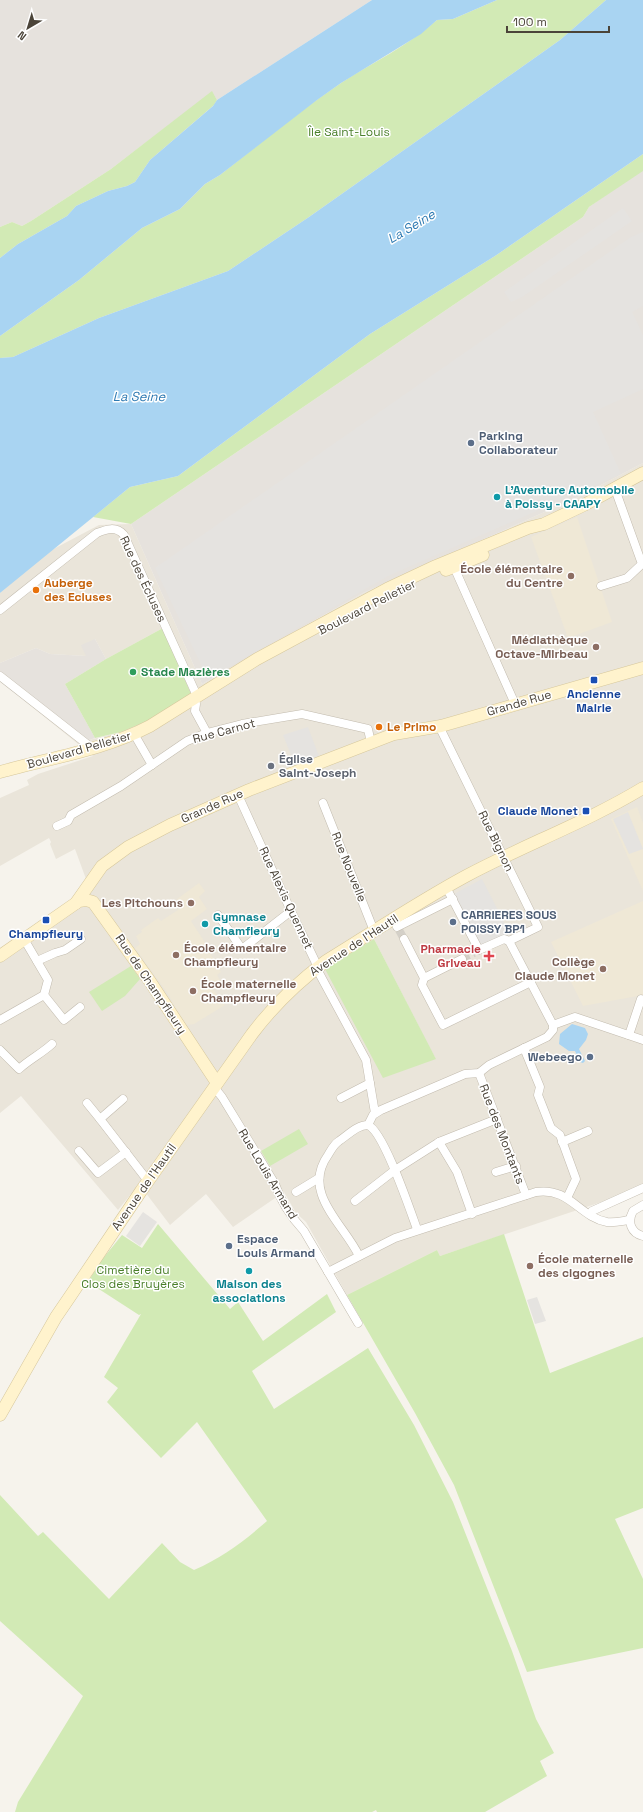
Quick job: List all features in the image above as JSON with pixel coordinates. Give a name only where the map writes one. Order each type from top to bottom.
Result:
[{"type":"street","name":"Boulevard Pelletier","points":[[0,776],[120,746],[137,739],[169,722],[197,700],[257,659],[310,630],[417,574],[451,564],[528,528],[544,524],[615,489],[643,473]]},
{"type":"street","points":[[601,586],[627,578],[642,564],[615,489]]},
{"type":"street","name":"Rue des Écluses","points":[[0,610],[96,533],[110,528],[120,530],[124,535],[197,700],[196,711],[207,733]]},
{"type":"street","points":[[451,564],[515,704]]},
{"type":"street","name":"Grande Rue","points":[[0,956],[76,903],[102,866],[128,847],[170,825],[238,795],[394,734],[439,726],[643,668]]},
{"type":"street","points":[[0,676],[92,748]]},
{"type":"street","name":"Boulevard Pelletier","points":[[0,772],[92,748],[134,735],[197,700]]},
{"type":"street","name":"Rue Carnot","points":[[57,826],[68,821],[70,815],[121,786],[187,741],[207,733],[242,724],[302,714],[368,728],[371,743]]},
{"type":"street","name":"Rue Bignon","points":[[439,726],[538,928],[509,941]]},
{"type":"street","points":[[137,739],[152,765]]},
{"type":"street","name":"Avenue de l'Hautil","points":[[397,925],[446,887],[589,817],[643,788]]},
{"type":"street","name":"Rue Alexis Quennet","points":[[238,795],[318,967],[319,973],[366,1060],[375,1113]]},
{"type":"street","name":"Rue Nouvelle","points":[[323,803],[374,931]]},
{"type":"street","points":[[368,1125],[375,1113],[465,1074],[479,1073],[489,1065],[550,1035],[553,1030],[553,1025],[509,941],[504,939],[476,951],[453,899],[446,887]]},
{"type":"street","points":[[87,888],[88,893],[95,904]]},
{"type":"street","name":"Avenue de l'Hautil","points":[[0,1415],[56,1317],[100,1251],[215,1085],[272,1010],[307,975],[374,931],[397,925],[453,899]]},
{"type":"street","points":[[76,903],[86,900],[95,904]]},
{"type":"street","name":"Rue de Champfleury","points":[[95,904],[149,980],[215,1085]]},
{"type":"street","points":[[218,915],[242,950],[291,911]]},
{"type":"street","points":[[0,1020],[44,995],[48,980],[24,939]]},
{"type":"street","points":[[37,961],[65,950],[81,939]]},
{"type":"street","points":[[404,939],[424,978],[422,985],[443,1025],[531,982]]},
{"type":"street","points":[[424,978],[462,959]]},
{"type":"street","points":[[44,995],[64,1020],[80,1007]]},
{"type":"street","points":[[629,1035],[642,999]]},
{"type":"street","points":[[553,1025],[575,1017],[643,1040]]},
{"type":"street","points":[[0,1050],[19,1069],[30,1058],[40,1055],[52,1044]]},
{"type":"street","points":[[524,1048],[540,1087],[538,1095],[548,1122],[551,1128],[560,1135],[576,1179],[566,1198]]},
{"type":"street","name":"Rue des Montants","points":[[479,1073],[526,1195]]},
{"type":"street","points":[[341,1098],[370,1083]]},
{"type":"street","name":"Rue Louis Armand","points":[[215,1085],[275,1184],[279,1197],[292,1218],[304,1231],[358,1323]]},
{"type":"street","points":[[100,1119],[124,1099]]},
{"type":"street","points":[[87,1103],[148,1181]]},
{"type":"street","points":[[355,1201],[395,1170],[439,1142],[497,1119]]},
{"type":"street","points":[[359,1256],[328,1208],[322,1194],[319,1178],[322,1162],[336,1143],[362,1125],[368,1125],[375,1129],[395,1170],[417,1229]]},
{"type":"street","points":[[562,1142],[588,1131]]},
{"type":"street","points":[[439,1142],[457,1172],[472,1214]]},
{"type":"street","points":[[79,1151],[98,1173],[126,1152]]},
{"type":"street","points":[[496,1172],[516,1166]]},
{"type":"street","points":[[296,1192],[319,1178]]},
{"type":"street","points":[[590,1214],[592,1211],[643,1188]]},
{"type":"street","points":[[328,1272],[395,1238],[417,1229],[472,1214],[526,1195],[546,1191],[558,1193],[590,1214],[609,1222],[629,1220]]},
{"type":"street","points":[[643,1205],[633,1211],[629,1220],[632,1230],[643,1236]]},
{"type":"shaded area","points":[[0,0],[372,0],[217,100],[212,92],[111,169],[31,221],[22,226],[12,222],[0,227]]},
{"type":"shaded area","name":"Parking Collaborateur","points":[[643,169],[643,463],[576,498],[363,593],[202,684],[131,524],[583,217],[589,207]]},
{"type":"shaded area","points":[[623,208],[632,221],[522,297],[511,302],[504,292]]},
{"type":"shaded area","name":"Parking Collaborateur","points":[[643,232],[643,306],[632,312],[643,335],[643,389],[593,412],[621,474],[388,576],[208,679],[155,568],[631,237]]},
{"type":"shaded area","points":[[643,463],[643,1188],[440,1256],[437,1250],[347,1295],[306,1222],[296,1213],[284,1192],[233,1227],[206,1194],[170,1225],[139,1184],[118,1210],[21,1096],[0,1113],[0,949],[68,903],[86,879],[75,849],[56,859],[49,838],[0,866],[0,798],[29,785],[27,780],[38,774],[93,756],[0,681],[0,671],[89,740],[121,732],[163,628],[106,659],[95,639],[86,656],[50,654],[36,648],[0,663],[0,593],[46,553],[99,525],[131,524],[202,684],[363,593],[576,498]],"holes":[[[374,939],[436,1059],[325,969]]]},
{"type":"shaded area","name":"École élémentaire du Centre","points":[[577,517],[612,622],[568,638],[531,537]]},
{"type":"shaded area","points":[[95,639],[106,659],[65,684],[95,738],[89,740],[0,671],[0,663],[36,648],[50,654],[86,656],[81,645]]},
{"type":"shaded area","points":[[308,727],[320,759],[312,761],[307,759],[295,765],[283,735]]},
{"type":"shaded area","points":[[637,807],[643,823],[643,891],[611,819]]},
{"type":"shaded area","points":[[628,812],[643,849],[629,854],[613,819]]},
{"type":"shaded area","points":[[482,879],[510,934],[481,948],[454,894]]},
{"type":"shaded area","name":"École élémentaire Champfleury","points":[[199,883],[205,891],[199,897],[207,909],[191,921],[206,944],[221,972],[217,975],[221,982],[212,988],[225,1005],[194,1024],[185,1025],[168,994],[135,948],[140,944],[136,936],[142,932],[141,930],[158,918],[161,921],[181,908],[177,899]]},
{"type":"shaded area","name":"Collège Claude Monet","points":[[643,901],[643,995],[583,1006],[551,942]]},
{"type":"shaded area","points":[[143,1212],[157,1222],[140,1246],[126,1236]]},
{"type":"shaded area","points":[[537,1297],[546,1321],[535,1324],[527,1300]]},
{"type":"green space","name":"Île Saint-Louis","points":[[497,0],[606,0],[560,40],[309,217],[228,271],[99,318],[13,357],[0,358],[0,336],[79,280],[142,228],[180,209],[205,184],[220,175],[325,94],[353,75],[402,46],[437,20],[453,19]]},
{"type":"green space","points":[[212,91],[217,100],[214,105],[150,160],[135,182],[127,186],[108,191],[76,206],[67,216],[18,244],[0,258],[0,227],[12,222],[22,226],[31,221],[111,169]]},
{"type":"green space","points":[[643,154],[643,171],[589,207],[583,217],[131,524],[93,517],[130,487],[178,476],[370,334],[495,256]]},
{"type":"green space","name":"Stade Mazières","points":[[163,628],[191,694],[147,721],[121,732],[95,738],[65,684],[106,659]]},
{"type":"green space","points":[[374,939],[436,1059],[383,1078],[325,969]]},
{"type":"green space","points":[[131,966],[140,979],[125,996],[102,1011],[89,992]]},
{"type":"green space","points":[[299,1129],[308,1144],[270,1166],[261,1151]]},
{"type":"green space","name":"Cimetière du Clos des Bruyères","points":[[158,1224],[230,1309],[238,1302],[263,1341],[327,1294],[336,1312],[252,1371],[274,1409],[368,1348],[414,1425],[453,1502],[512,1651],[536,1719],[554,1753],[540,1761],[547,1776],[485,1812],[377,1812],[376,1810],[372,1812],[15,1812],[18,1802],[83,1696],[0,1621],[0,1495],[38,1536],[43,1532],[109,1599],[162,1543],[180,1562],[194,1570],[214,1560],[250,1536],[267,1521],[197,1422],[161,1458],[107,1402],[118,1388],[104,1377],[141,1314],[139,1315],[88,1282],[100,1262],[122,1235],[142,1248]]},
{"type":"green space","points":[[504,1234],[550,1373],[643,1337],[643,1508],[615,1519],[643,1579],[643,1648],[527,1672],[454,1485],[415,1413],[347,1295],[437,1250],[440,1256]]},
{"type":"water","points":[[372,0],[497,0],[453,19],[437,20],[421,34],[341,83],[220,175],[205,184],[180,209],[142,228],[79,280],[0,336],[0,258],[18,244],[67,216],[76,206],[108,191],[127,186],[135,182],[150,160],[213,106],[217,100]]},
{"type":"water","name":"La Seine","points":[[606,0],[643,0],[643,154],[495,256],[370,334],[178,476],[130,487],[0,593],[0,358],[13,357],[99,318],[228,271],[309,217],[560,40]]},
{"type":"water","points":[[572,1024],[585,1028],[588,1034],[586,1040],[579,1049],[585,1061],[583,1063],[580,1062],[575,1051],[569,1051],[559,1044],[560,1034]]},
{"type":"tunnel","points":[[399,930],[404,939]]},
{"type":"tunnel","points":[[462,959],[474,953]]},
{"type":"place","name":"Parking Collaborateur","points":[[471,443]]},
{"type":"place","name":"L'Aventure Automobile à Poissy - CAAPY","points":[[497,497]]},
{"type":"place","name":"École élémentaire du Centre","points":[[571,576]]},
{"type":"place","name":"Auberge des Ecluses","points":[[36,590]]},
{"type":"place","name":"Médiathèque Octave-Mirbeau","points":[[596,647]]},
{"type":"place","name":"Stade Mazières","points":[[133,672]]},
{"type":"place","name":"Ancienne Mairie","points":[[594,680]]},
{"type":"place","name":"Le Primo","points":[[379,727]]},
{"type":"place","name":"Église Saint-Joseph","points":[[271,766]]},
{"type":"place","name":"Claude Monet","points":[[586,811]]},
{"type":"place","name":"Les Pitchouns","points":[[191,903]]},
{"type":"place","name":"Champfleury","points":[[46,920]]},
{"type":"place","name":"CARRIERES SOUS POISSY BP1","points":[[453,922]]},
{"type":"place","name":"Gymnase Chamfleury","points":[[205,924]]},
{"type":"place","name":"École élémentaire Champfleury","points":[[176,955]]},
{"type":"place","name":"Pharmacie Griveau","points":[[489,956]]},
{"type":"place","name":"Collège Claude Monet","points":[[603,969]]},
{"type":"place","name":"École maternelle Champfleury","points":[[193,991]]},
{"type":"place","name":"Webeego","points":[[590,1057]]},
{"type":"place","name":"Espace Louis Armand","points":[[229,1246]]},
{"type":"place","name":"École maternelle des cigognes","points":[[530,1266]]},
{"type":"place","name":"Maison des associations","points":[[249,1271]]}]
